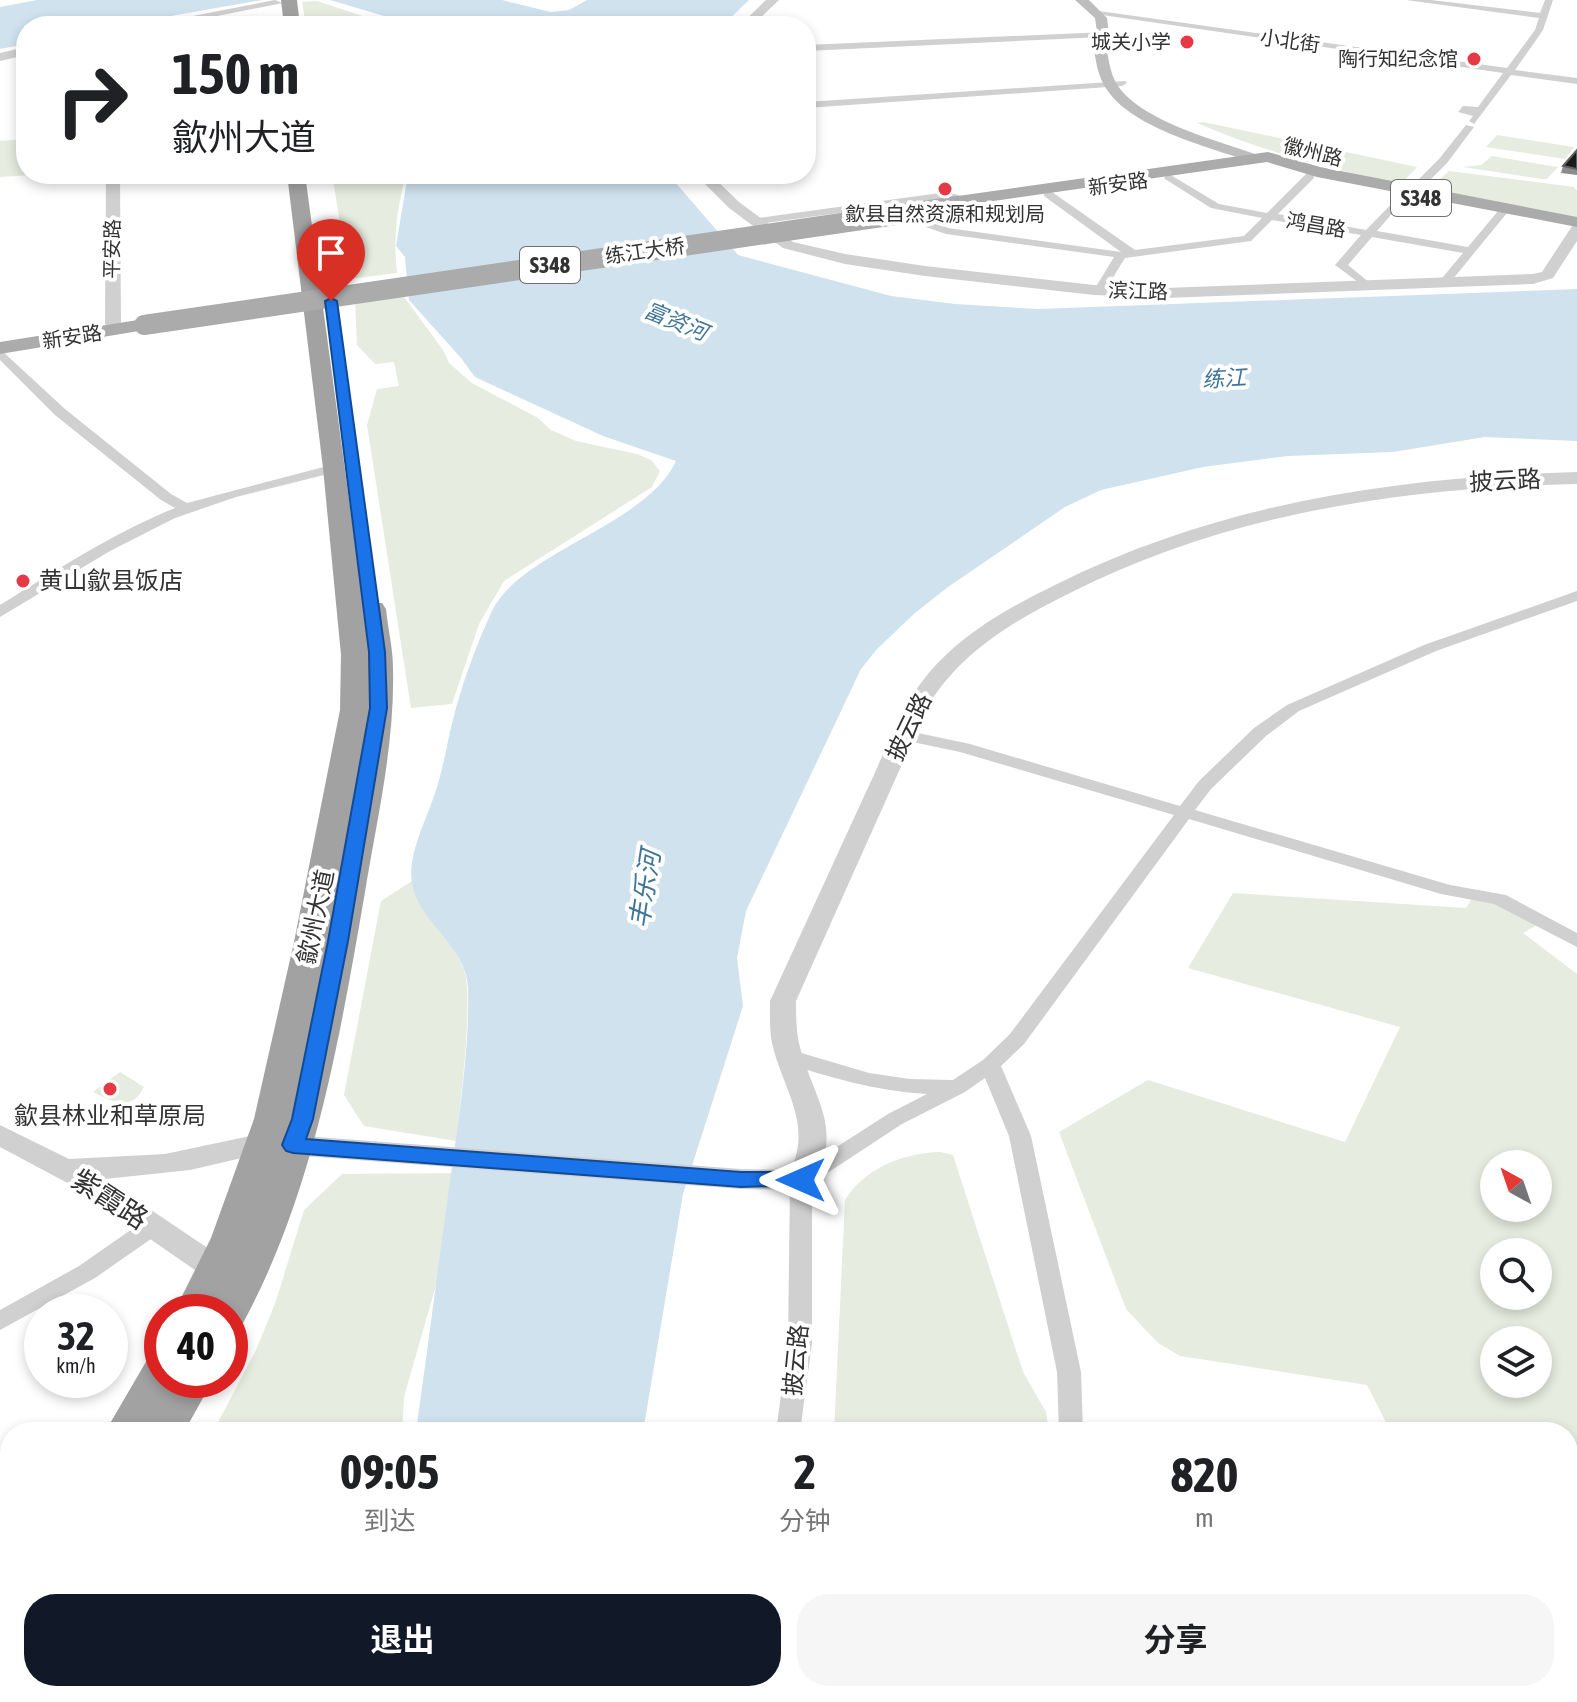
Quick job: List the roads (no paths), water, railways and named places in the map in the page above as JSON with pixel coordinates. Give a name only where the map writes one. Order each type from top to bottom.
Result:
[{"type":"highway","name":"歙州大道","points":[[236,1294],[262,1240],[279,1144],[273,1119],[311,942],[355,710],[355,655],[335,468],[297,184]]},
{"type":"highway","name":"歙州大道","points":[[204,1294],[279,1144],[302,1119],[376,733],[379,684],[340,353],[313,184]]},
{"type":"highway","points":[[133,1422],[147,1398]]},
{"type":"highway","points":[[168,1422],[182,1398]]},
{"type":"main road","points":[[1081,0],[1099,14],[1105,27],[1098,37],[1115,80]]},
{"type":"main road","name":"徽州路","points":[[1115,80],[1121,99],[1145,114],[1310,176],[1577,226]]},
{"type":"main road","name":"徽州路","points":[[1267,160],[1502,213],[1577,226]]},
{"type":"main road","name":"新安路","points":[[959,202],[1048,194],[1267,160]]},
{"type":"main road","name":"新安路","points":[[959,202],[1267,160]]},
{"type":"main road","name":"练江大桥","points":[[144,322],[959,202]]},
{"type":"main road","name":"新安路","points":[[0,342],[144,322]]},
{"type":"main road","name":"新安路","points":[[0,350],[144,322]]},
{"type":"street","points":[[756,16],[773,0]]},
{"type":"street","points":[[1410,0],[1544,16]]},
{"type":"street","points":[[1366,285],[1341,265],[1408,192],[1443,161],[1539,30],[1549,0]]},
{"type":"street","points":[[201,16],[281,1]]},
{"type":"street","name":"小北街","points":[[1099,14],[1577,81]]},
{"type":"street","points":[[816,48],[1103,34]]},
{"type":"street","points":[[816,101],[1115,80]]},
{"type":"street","points":[[900,202],[930,225],[946,231],[1128,254],[1247,239],[1310,176]]},
{"type":"street","name":"鸿昌路","points":[[1169,177],[1215,206],[1470,251]]},
{"type":"street","name":"平安路","points":[[113,184],[113,324]]},
{"type":"street","name":"滨江路","points":[[712,184],[734,205],[788,245],[845,259],[925,271],[1100,290],[1165,293],[1545,277],[1577,226]]},
{"type":"street","points":[[1048,194],[1128,254]]},
{"type":"street","points":[[758,221],[947,195],[959,202]]},
{"type":"street","points":[[1444,283],[1502,213]]},
{"type":"street","points":[[1100,290],[1128,254]]},
{"type":"street","points":[[0,350],[60,412],[186,508]]},
{"type":"street","points":[[0,612],[94,555],[186,508],[335,468]]},
{"type":"street","name":"披云路","points":[[789,1422],[800,1343],[801,1180],[815,1151],[816,1127],[788,1056],[781,1016],[787,987],[926,689],[969,644],[1054,592],[1140,553],[1244,519],[1329,499],[1438,485],[1577,478]]},
{"type":"street","points":[[64,1169],[153,1167],[279,1144],[741,1179],[801,1180],[895,1119],[958,1087],[990,1065],[1017,1039],[1217,770],[1244,744],[1293,708],[1430,648],[1577,596]]},
{"type":"street","points":[[904,735],[964,748],[1448,890],[1499,899],[1577,941]]},
{"type":"street","points":[[788,1056],[844,1075],[887,1084],[958,1087]]},
{"type":"street","points":[[990,1065],[1020,1136],[1069,1372],[1071,1422]]},
{"type":"street","name":"紫霞路","points":[[0,1135],[64,1169],[216,1269]]},
{"type":"street","points":[[0,1321],[87,1272],[153,1226]]},
{"type":"water","points":[[37,0],[262,0],[171,16],[16,16],[16,46],[0,49],[0,7]]},
{"type":"water","points":[[330,0],[502,0],[551,12],[569,10],[587,0],[749,0],[732,16],[384,16]]},
{"type":"water","points":[[406,184],[677,184],[738,255],[891,296],[955,304],[1039,309],[1577,289],[1577,441],[1485,437],[1393,452],[1288,456],[1203,467],[1101,490],[1065,507],[948,587],[877,649],[861,669],[746,911],[737,958],[743,1006],[683,1194],[645,1422],[417,1422],[466,1057],[468,988],[459,959],[416,897],[411,872],[415,848],[439,780],[463,684],[492,611],[507,590],[529,571],[639,503],[661,484],[676,461],[603,436],[475,377],[409,300],[405,257],[396,246]]},
{"type":"place","name":"城关小学","points":[[1187,42]]},
{"type":"place","name":"陶行知纪念馆","points":[[1474,59]]},
{"type":"place","name":"歙县自然资源和规划局","points":[[945,189]]},
{"type":"place","name":"黄山歙县饭店","points":[[23,581]]},
{"type":"place","name":"歙县林业和草原局","points":[[110,1089]]},
{"type":"water label","name":"富资河","points":[[676,321]]},
{"type":"water label","name":"练江","points":[[1224,378]]},
{"type":"water label","name":"丰乐河","points":[[645,889]]}]
